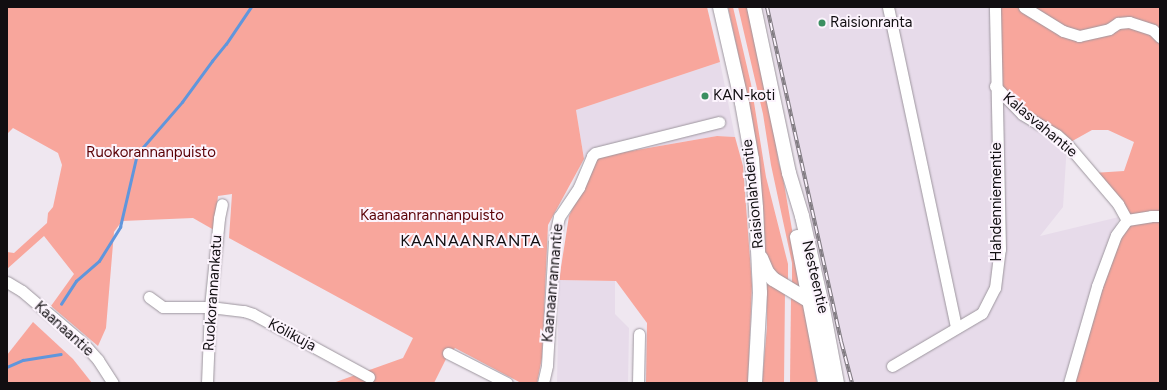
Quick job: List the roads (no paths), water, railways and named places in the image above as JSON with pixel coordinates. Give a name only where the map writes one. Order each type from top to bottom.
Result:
[{"type":"main road","name":"Raisionlahdentie","points":[[720,7],[742,103],[752,159],[759,252],[759,332],[755,383]]},
{"type":"main road","name":"Nesteentie","points":[[754,7],[789,173],[802,216],[823,309],[837,383]]},
{"type":"main road","name":"Nesteentie","points":[[789,173],[794,218],[808,300],[825,383]]},
{"type":"main road","points":[[759,252],[767,272],[774,279],[823,309]]},
{"type":"street","points":[[888,7],[956,328]]},
{"type":"street","name":"Hahdenniementie","points":[[892,366],[982,313],[995,288],[1000,249],[994,7]]},
{"type":"street","points":[[1024,7],[1063,31],[1080,36],[1109,30],[1118,23],[1129,22],[1153,30],[1160,37]]},
{"type":"street","name":"Kalasvahantie","points":[[995,86],[1022,114],[1056,135],[1067,144],[1118,204],[1127,220]]},
{"type":"street","name":"Kaanaanrannantie","points":[[543,383],[547,365],[554,240],[559,217],[578,187],[588,162],[594,153],[719,122]]},
{"type":"street","name":"Ruokorannankatu","points":[[208,383],[210,308],[219,218],[222,204]]},
{"type":"street","points":[[1069,383],[1097,286],[1116,235],[1127,220],[1160,216]]},
{"type":"street","name":"Kaanaantie","points":[[7,282],[22,291],[82,342],[98,360],[113,383]]},
{"type":"street","name":"Kölikuja","points":[[149,297],[163,307],[210,308],[244,311],[253,314],[370,377]]},
{"type":"street","points":[[638,383],[639,334]]},
{"type":"street","points":[[448,353],[507,383]]},
{"type":"waterway","points":[[61,304],[76,281],[99,261],[120,227],[137,154],[182,102],[226,44],[251,7]]},
{"type":"waterway","points":[[7,367],[23,360],[61,354]]},
{"type":"railway","points":[[767,7],[841,341],[852,383]]},
{"type":"place","name":"Raisionranta","points":[[822,23]]},
{"type":"place","name":"KAN-koti","points":[[705,96]]},
{"type":"district","name":"KAANAANRANTA","points":[[471,241]]},
{"type":"park label","name":"Ruokorannanpuisto","points":[[151,153]]},
{"type":"park label","name":"Kaanaanrannanpuisto","points":[[432,216]]}]
